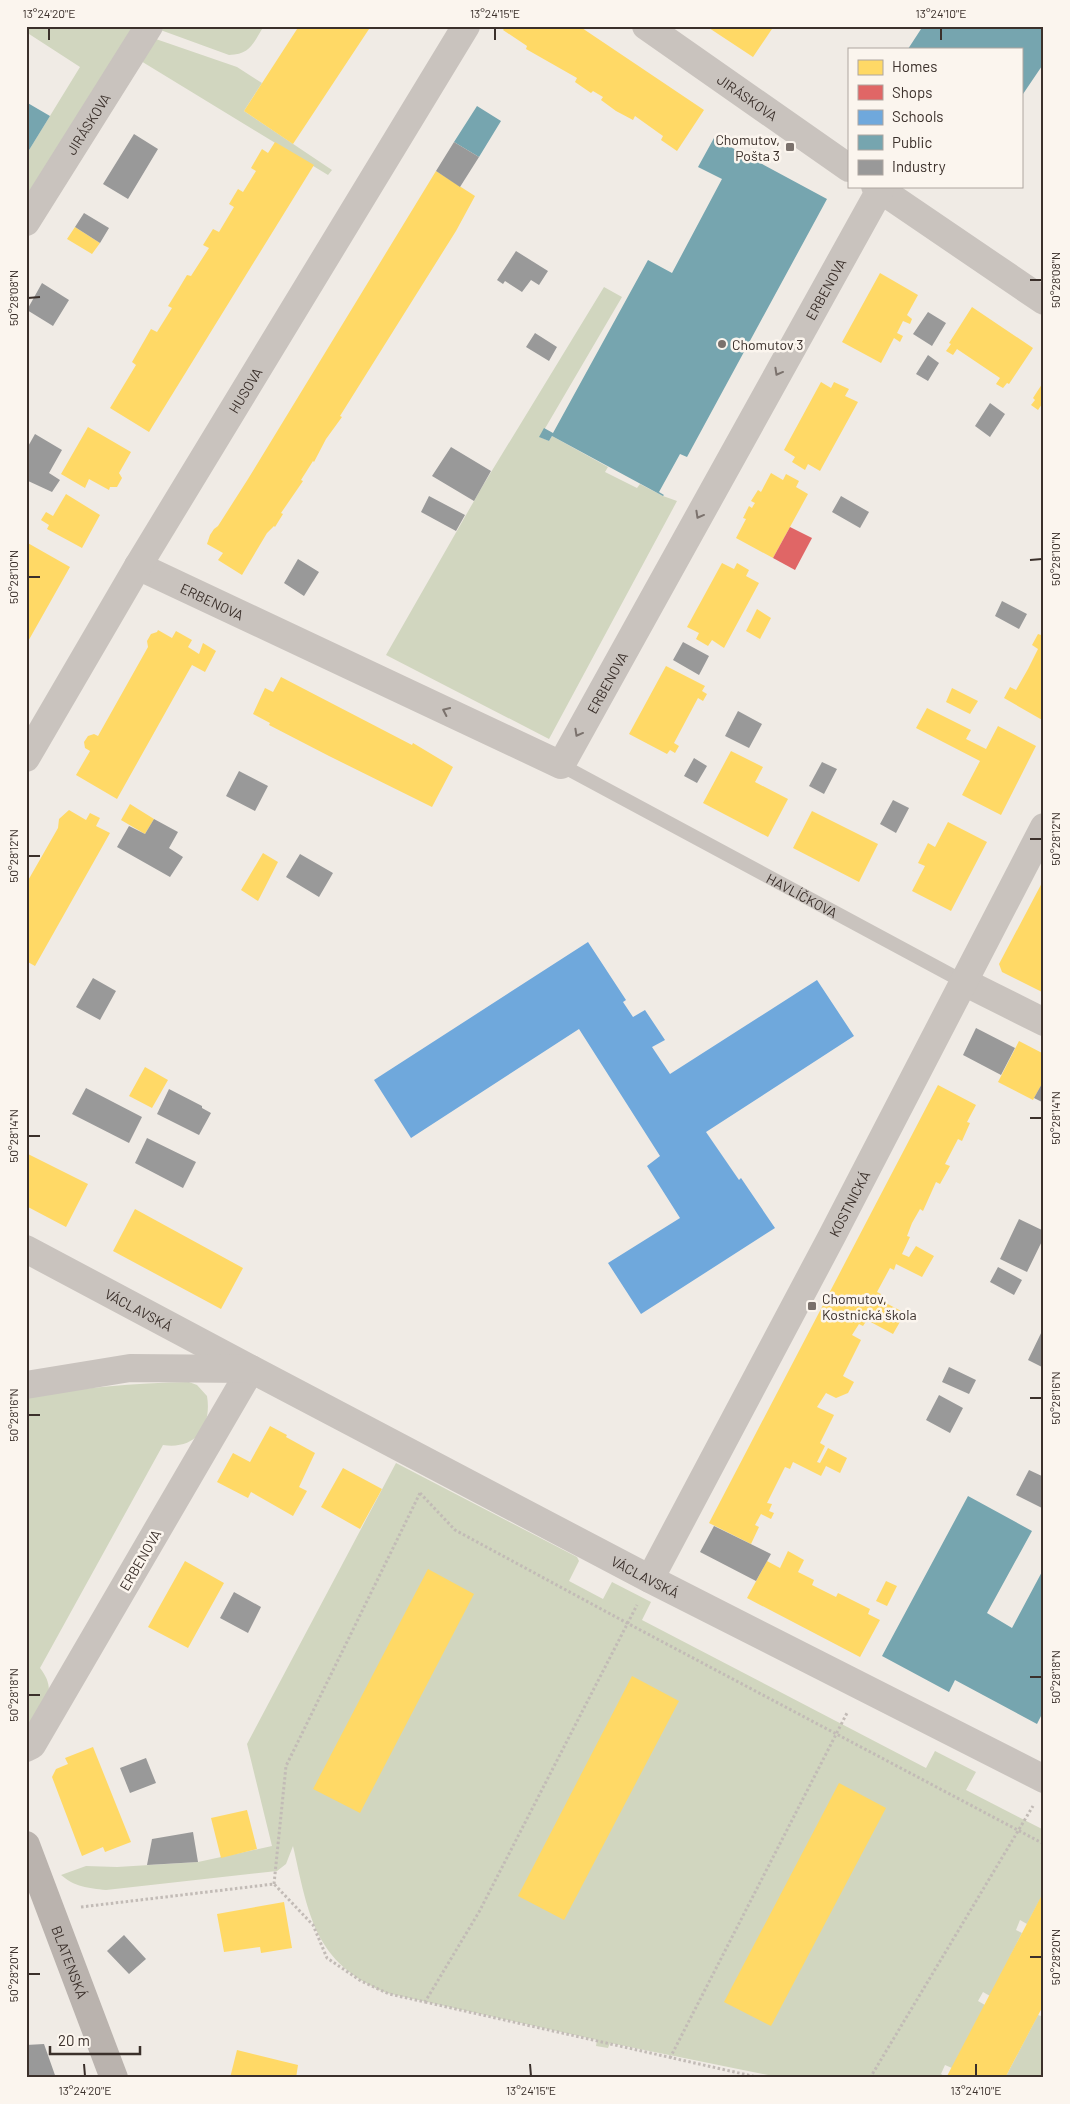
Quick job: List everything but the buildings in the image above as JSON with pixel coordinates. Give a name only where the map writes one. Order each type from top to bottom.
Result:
[{"type":"street","name":"JIRÁSKOVA","points":[[26,222],[149,26]]},
{"type":"street","name":"HUSOVA","points":[[26,758],[138,566],[466,26]]},
{"type":"street","name":"JIRÁSKOVA","points":[[646,26],[848,167]]},
{"type":"street","name":"ERBENOVA","points":[[138,566],[560,765],[877,188]]},
{"type":"street","points":[[877,188],[1044,300]]},
{"type":"street","name":"KOSTNICKÁ","points":[[650,1578],[819,1260],[1044,827]]},
{"type":"street","name":"HAVLÍČKOVA","points":[[964,982],[1044,1022]]},
{"type":"street","name":"VÁCLAVSKÁ","points":[[26,1249],[650,1578],[1044,1779]]},
{"type":"street","name":"VÁCLAVSKÁ","points":[[26,1385],[130,1368],[251,1369]]},
{"type":"street","name":"ERBENOVA","points":[[26,1748],[32,1745],[251,1369]]},
{"type":"street","name":"BLATENSKÁ","points":[[26,1845],[114,2078]]},
{"type":"lane","name":"HAVLÍČKOVA","points":[[560,765],[964,982]]},
{"type":"path","points":[[434,1465],[286,1766],[274,1884],[313,1925],[327,1958],[361,1981],[389,1994],[761,2078]]},
{"type":"path","points":[[420,1493],[455,1530],[1044,1844]]},
{"type":"path","points":[[425,2002],[479,1912],[650,1578]]},
{"type":"path","points":[[670,2058],[861,1686]]},
{"type":"path","points":[[870,2078],[1034,1806]]},
{"type":"path","points":[[51,1911],[274,1884]]},
{"type":"green space","points":[[26,26],[264,26],[247,50],[229,55],[155,28],[150,37],[237,67],[262,83],[244,111],[332,170],[328,175],[136,58],[26,199],[26,155],[80,67],[26,32]]},
{"type":"green space","points":[[604,287],[622,297],[540,437],[549,441],[552,436],[608,467],[605,472],[637,488],[640,484],[677,501],[549,739],[386,655],[482,487]]},
{"type":"green space","points":[[189,1382],[197,1385],[207,1396],[207,1417],[204,1426],[193,1440],[185,1444],[175,1446],[163,1445],[40,1668],[48,1684],[48,1697],[33,1725],[26,1727],[26,1397],[107,1386]]},
{"type":"green space","points":[[396,1463],[577,1557],[579,1561],[569,1581],[603,1599],[612,1582],[651,1602],[642,1620],[926,1768],[935,1751],[976,1772],[966,1790],[1044,1830],[1044,1892],[1027,1924],[1020,1920],[1016,1930],[1022,1933],[990,1996],[983,1992],[978,2001],[985,2005],[952,2068],[945,2065],[941,2074],[947,2078],[783,2078],[610,2043],[608,2048],[596,2046],[597,2040],[387,1993],[363,1981],[344,1967],[329,1952],[311,1915],[293,1846],[286,1864],[277,1871],[106,1890],[88,1888],[61,1875],[86,1866],[117,1867],[198,1862],[272,1846],[247,1744]]},
{"type":"green space","points":[[1038,2015],[1044,2017],[1044,2078],[1005,2078]]},
{"type":"place","name":"Chomutov, Pošta 3","points":[[790,147]]},
{"type":"place","name":"Chomutov 3","points":[[722,344]]},
{"type":"place","name":"Chomutov, Kostnická škola","points":[[812,1306]]}]
